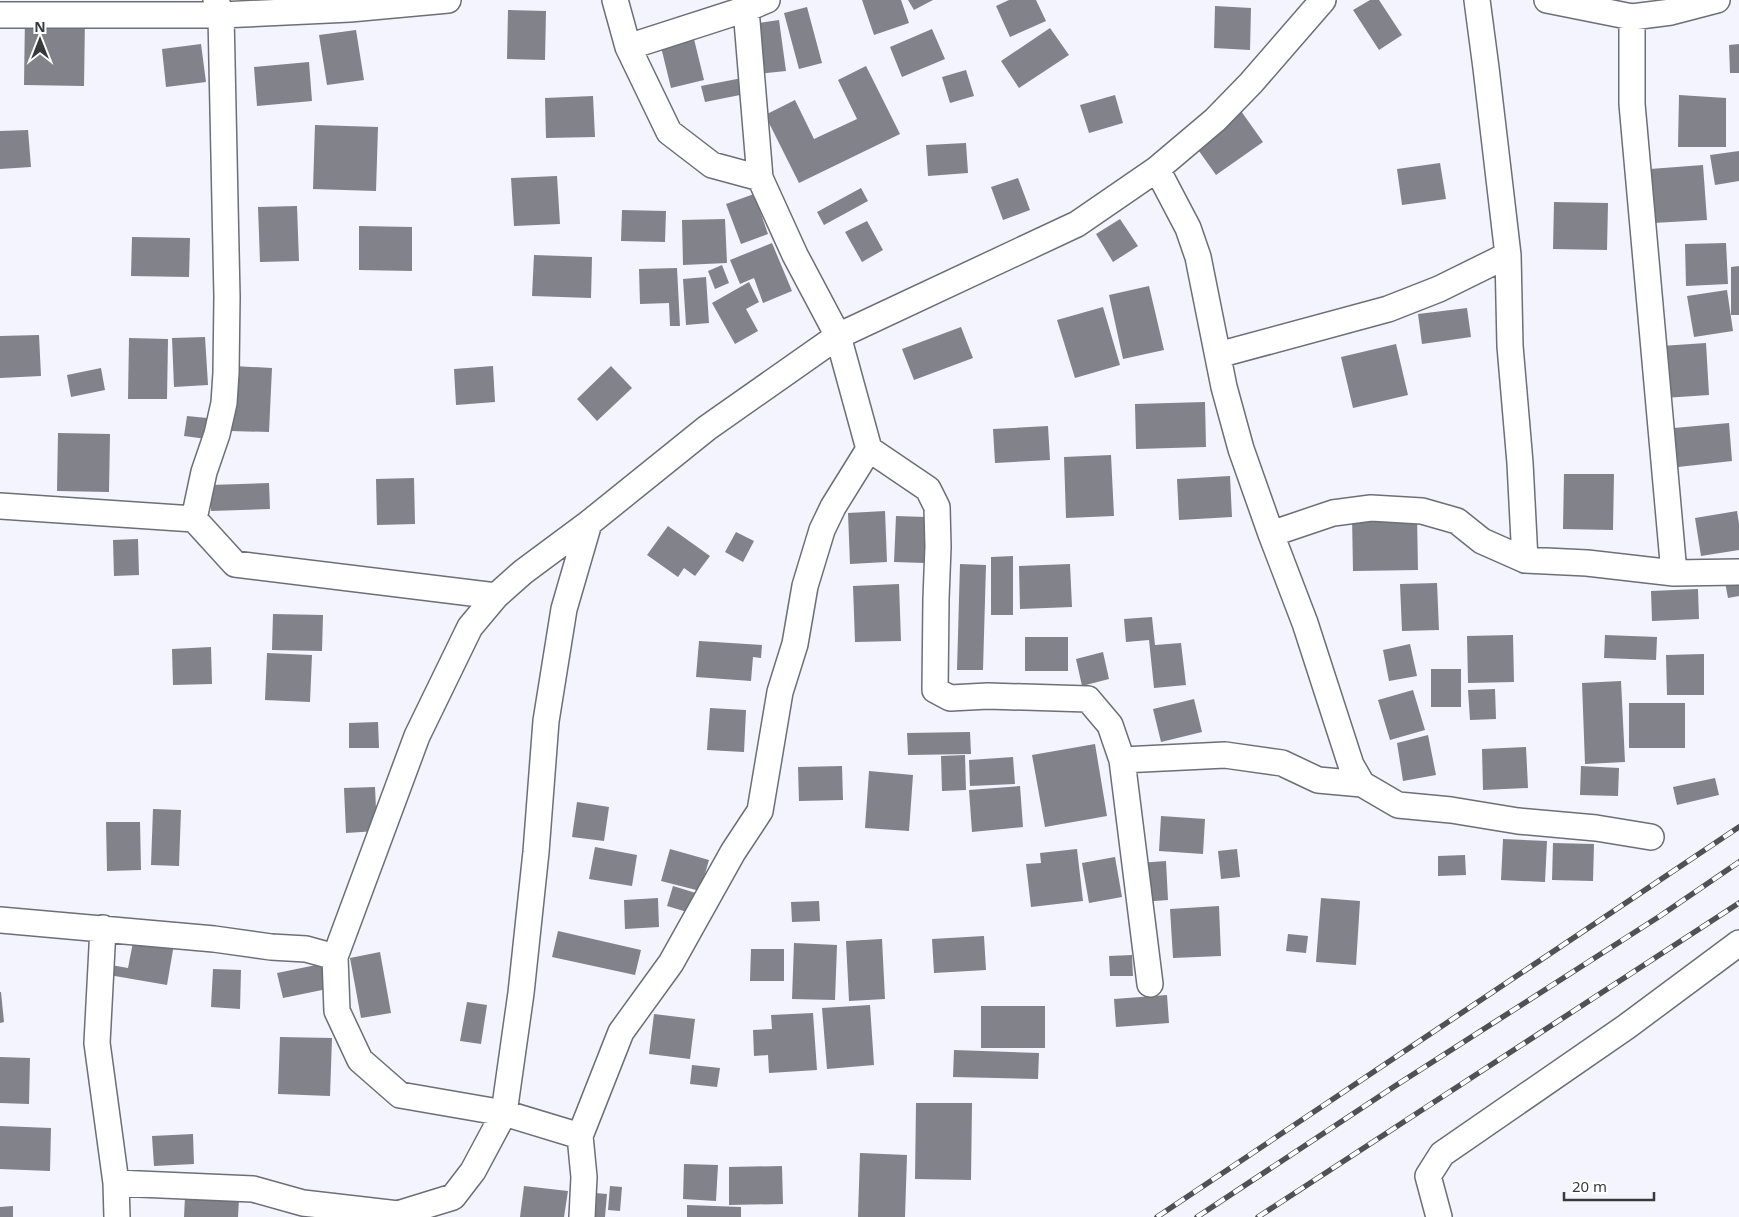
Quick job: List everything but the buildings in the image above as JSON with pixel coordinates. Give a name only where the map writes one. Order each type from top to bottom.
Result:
[{"type":"street","points":[[0,15],[218,7],[350,9],[448,0]]},
{"type":"street","points":[[615,0],[628,48],[669,132],[712,165],[760,178]]},
{"type":"street","points":[[580,1136],[504,1113],[400,1095],[360,1060],[337,1011],[335,957],[417,736],[470,627],[496,596],[523,572],[589,523],[707,428],[838,336],[1076,224],[1157,169],[1221,114],[1251,83],[1323,0]]},
{"type":"street","points":[[1476,0],[1508,255],[1510,346],[1520,463],[1525,560]]},
{"type":"street","points":[[1547,0],[1632,17],[1671,12],[1717,0]]},
{"type":"street","points":[[628,48],[756,5],[760,178],[795,255],[838,336],[869,449],[928,490],[937,507],[935,690],[950,698],[988,696],[1088,699],[1110,725],[1122,760],[1150,984]]},
{"type":"street","points":[[194,519],[204,472],[217,434],[224,404],[226,373],[227,297],[218,7]]},
{"type":"street","points":[[1632,17],[1632,104],[1674,572]]},
{"type":"street","points":[[1157,169],[1188,228],[1198,257],[1224,387],[1241,449],[1305,623],[1351,765],[1362,784]]},
{"type":"street","points":[[1218,356],[1388,309],[1439,289],[1508,255]]},
{"type":"street","points":[[582,1217],[584,1177],[580,1136],[621,1032],[671,963],[733,852],[760,811],[780,692],[795,644],[805,586],[822,530],[833,507],[869,449]]},
{"type":"street","points":[[0,506],[194,519],[235,564],[496,596]]},
{"type":"street","points":[[1271,534],[1333,513],[1370,508],[1422,511],[1457,521],[1482,541],[1525,560],[1587,563],[1674,572],[1739,572]]},
{"type":"street","points":[[116,1183],[254,1189],[303,1203],[398,1214],[453,1197],[473,1171],[504,1113],[522,993],[536,852],[546,721],[564,609],[589,523]]},
{"type":"street","points":[[1122,760],[1224,756],[1282,763],[1318,780],[1362,784],[1398,805],[1451,810],[1518,821],[1596,828],[1651,837]]},
{"type":"street","points":[[0,920],[102,928],[214,939],[271,947],[306,949],[335,957]]},
{"type":"street","points":[[102,928],[97,1043],[116,1183],[117,1217]]},
{"type":"street","points":[[1439,1217],[1428,1176],[1442,1154],[1626,1027],[1739,943]]},
{"type":"railway","points":[[1157,1217],[1739,827]]},
{"type":"railway","points":[[1197,1217],[1395,1086],[1660,916],[1739,862]]},
{"type":"railway","points":[[1258,1217],[1739,903]]}]
